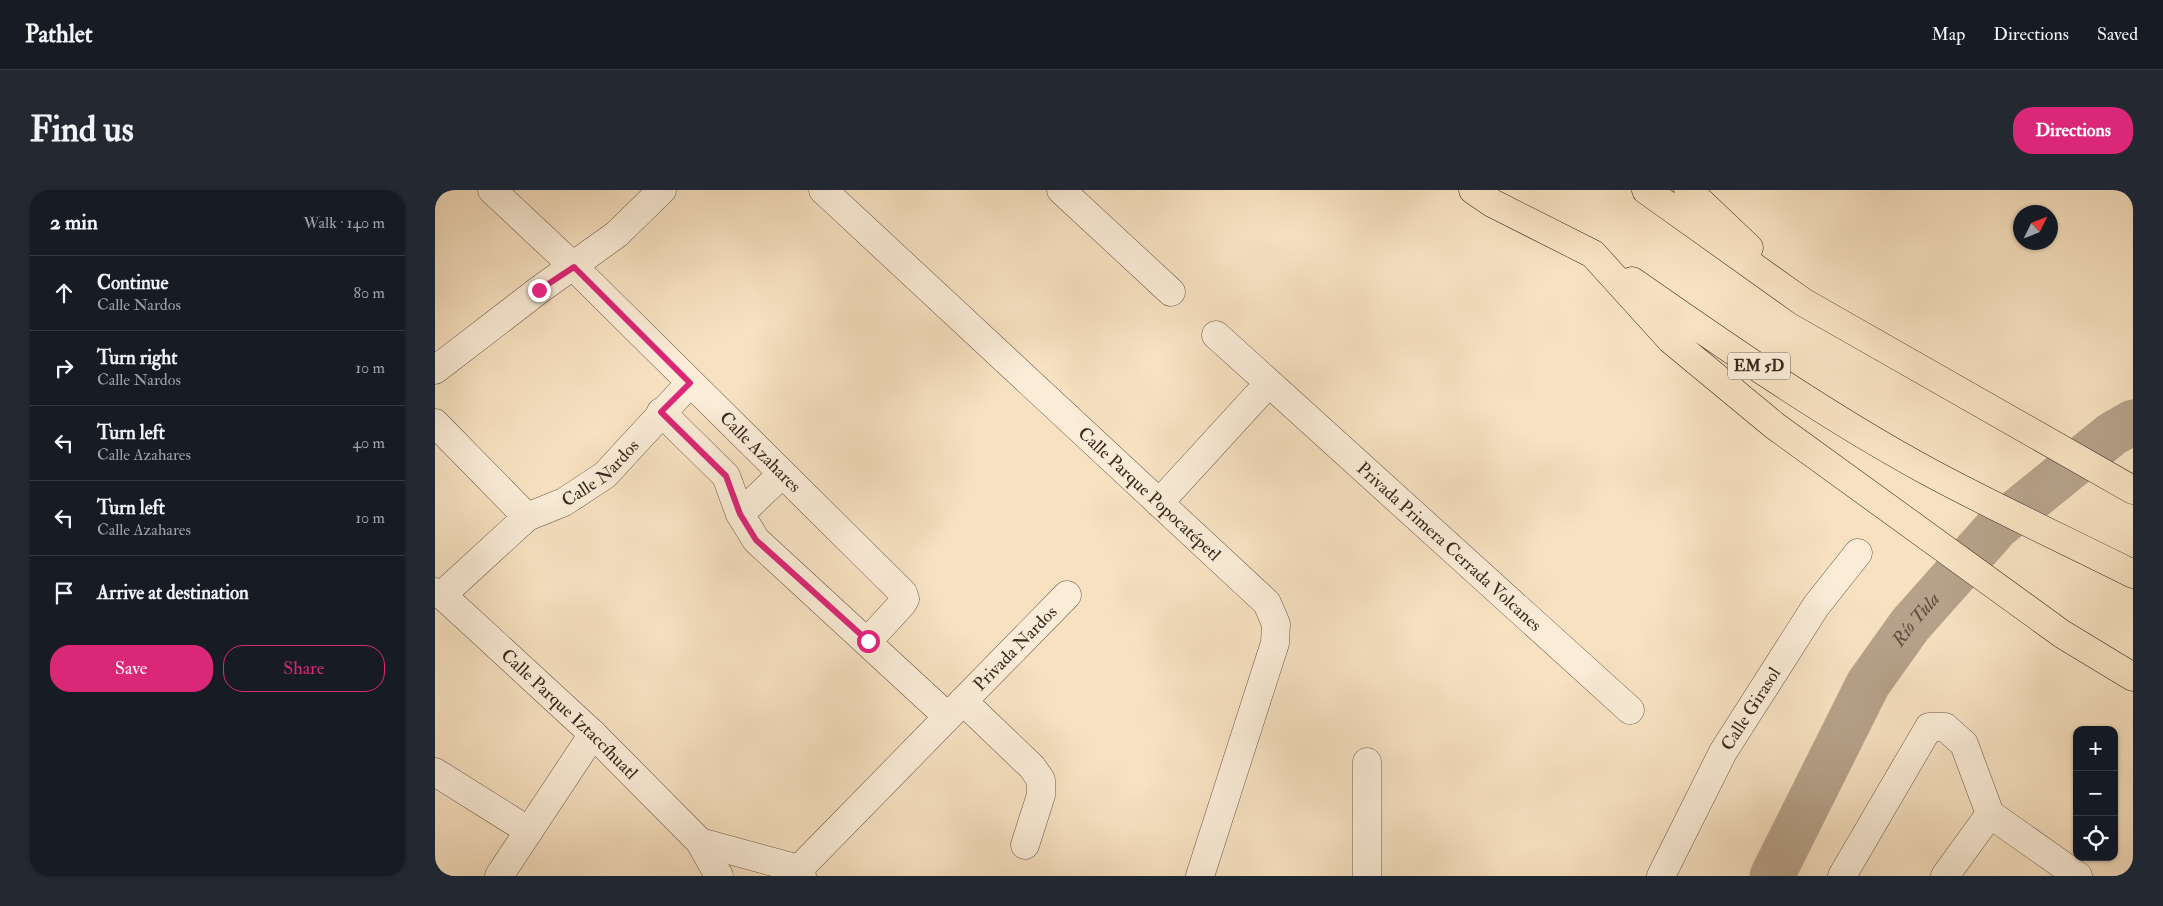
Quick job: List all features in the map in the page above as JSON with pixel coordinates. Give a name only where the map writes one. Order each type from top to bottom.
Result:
[{"type":"highway","points":[[1473,190],[1492,203],[1593,254],[1671,340],[1775,426],[2062,634],[2133,677]]},
{"type":"highway","name":"EM 5D","points":[[1507,190],[1593,254],[1707,333],[1863,433],[1929,472],[2133,574]]},
{"type":"highway","points":[[1646,190],[1803,302],[2133,490]]},
{"type":"highway","points":[[1688,190],[1803,302]]},
{"type":"highway","points":[[2059,448],[2133,470]]},
{"type":"street","name":"Calle Azahares","points":[[492,190],[574,267],[903,593],[905,599],[902,604],[868,641]]},
{"type":"street","points":[[435,370],[539,290],[574,267],[617,234],[662,190]]},
{"type":"street","name":"Calle Parque Popocatépetl","points":[[823,190],[1267,603],[1276,624],[1275,643],[1199,876]]},
{"type":"street","points":[[1061,190],[1171,292]]},
{"type":"street","name":"Privada Primera Cerrada Volcanes","points":[[1216,335],[1630,710]]},
{"type":"street","name":"Calle Nardos","points":[[527,517],[564,502],[605,475],[661,412],[690,383]]},
{"type":"street","points":[[1159,503],[1268,384]]},
{"type":"street","points":[[661,412],[726,476],[740,514],[756,540],[868,641],[955,709],[801,873]]},
{"type":"street","points":[[435,423],[527,517],[438,594]]},
{"type":"street","points":[[740,514],[782,474]]},
{"type":"street","name":"Calle Girasol","points":[[1661,876],[1723,752],[1816,606],[1858,552]]},
{"type":"street","name":"Calle Parque Iztaccíhuatl","points":[[438,594],[593,734],[701,842],[719,876]]},
{"type":"street","name":"Privada Nardos","points":[[1025,845],[1041,795],[1041,780],[1033,766],[955,709],[1067,596]]},
{"type":"street","points":[[1842,876],[1929,727],[1945,727],[1964,744],[1990,814],[2077,876]]},
{"type":"street","points":[[499,876],[593,734]]},
{"type":"street","points":[[1367,762],[1367,876]]},
{"type":"street","points":[[435,772],[529,831]]},
{"type":"street","points":[[1945,876],[1990,814]]},
{"type":"street","name":"Calle Parque Iztaccíhuatl","points":[[701,842],[766,860],[801,873]]},
{"type":"street","points":[[743,876],[751,868],[766,860]]},
{"type":"waterway","name":"Río Tula","points":[[1772,876],[1868,684],[1910,625],[1997,527],[2112,434],[2133,422]]},
{"type":"route","points":[[539,290],[574,267],[690,383],[661,412],[726,476],[740,514],[756,540],[868,641]]}]
